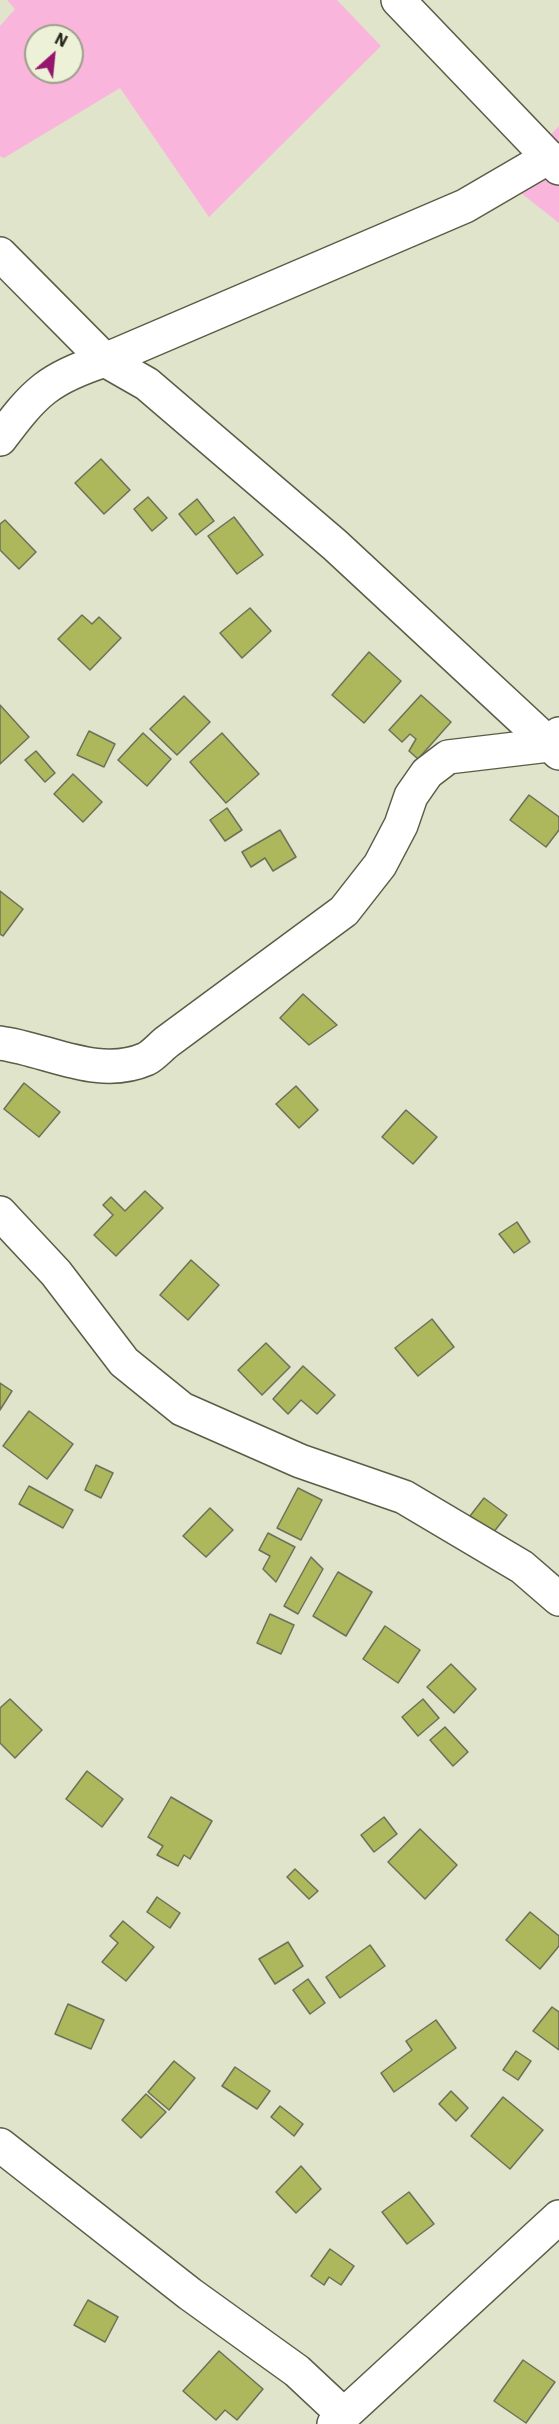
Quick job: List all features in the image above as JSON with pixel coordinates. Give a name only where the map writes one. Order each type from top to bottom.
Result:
[{"type":"street","points":[[0,439],[40,390],[72,370],[105,360],[465,206],[554,163],[398,0]]},
{"type":"street","points":[[0,254],[105,360],[147,384],[335,545],[556,744]]},
{"type":"street","points":[[0,1042],[74,1061],[111,1067],[147,1059],[344,911],[380,865],[401,825],[411,796],[427,773],[448,757],[556,744]]},
{"type":"street","points":[[0,1213],[56,1273],[124,1362],[182,1409],[300,1461],[404,1497],[522,1567],[559,1599]]},
{"type":"street","points":[[0,2145],[190,2294],[297,2371],[339,2419],[559,2217]]},
{"type":"shaded area","points":[[7,0],[337,0],[381,46],[209,217],[120,88],[4,158],[0,156],[0,26],[15,9]]},
{"type":"shaded area","points":[[559,126],[559,223],[507,182]]},
{"type":"building","points":[[101,459],[130,490],[104,514],[75,483]]},
{"type":"building","points":[[148,497],[167,518],[152,531],[134,509]]},
{"type":"building","points":[[197,499],[214,521],[196,535],[179,514]]},
{"type":"building","points":[[234,517],[263,555],[237,574],[208,536]]},
{"type":"building","points":[[5,520],[36,552],[19,569],[0,550],[0,524]]},
{"type":"building","points":[[250,608],[271,631],[242,658],[220,633]]},
{"type":"building","points":[[82,615],[92,624],[99,617],[121,638],[90,670],[58,639]]},
{"type":"building","points":[[369,652],[401,681],[364,723],[332,695]]},
{"type":"building","points":[[421,695],[451,722],[418,759],[409,751],[416,739],[410,734],[402,742],[389,730]]},
{"type":"building","points":[[184,696],[210,722],[177,755],[150,729]]},
{"type":"building","points":[[0,705],[29,737],[0,764]]},
{"type":"building","points":[[89,731],[115,744],[104,767],[77,755]]},
{"type":"building","points":[[143,733],[171,759],[147,786],[118,760]]},
{"type":"building","points":[[222,733],[259,774],[226,803],[190,762]]},
{"type":"building","points":[[36,751],[55,773],[45,782],[25,760]]},
{"type":"building","points":[[73,774],[102,802],[83,822],[54,794]]},
{"type":"building","points":[[529,795],[559,817],[559,830],[546,847],[510,820]]},
{"type":"building","points":[[227,808],[242,830],[225,841],[210,820]]},
{"type":"building","points":[[280,830],[296,857],[273,871],[265,858],[251,867],[242,852]]},
{"type":"building","points":[[0,891],[23,909],[3,936],[0,934]]},
{"type":"building","points":[[303,994],[337,1025],[309,1045],[280,1018]]},
{"type":"building","points":[[24,1083],[60,1112],[39,1137],[4,1109]]},
{"type":"building","points":[[296,1086],[318,1110],[299,1128],[276,1104]]},
{"type":"building","points":[[406,1110],[437,1137],[413,1164],[382,1137]]},
{"type":"building","points":[[145,1191],[163,1208],[116,1256],[94,1235],[113,1215],[103,1205],[111,1197],[125,1211]]},
{"type":"building","points":[[517,1222],[530,1242],[514,1253],[499,1234]]},
{"type":"building","points":[[191,1260],[219,1285],[188,1320],[160,1295]]},
{"type":"building","points":[[432,1319],[454,1347],[418,1376],[395,1348]]},
{"type":"building","points":[[266,1343],[290,1367],[262,1395],[238,1370]]},
{"type":"building","points":[[303,1366],[335,1395],[317,1414],[301,1400],[288,1414],[273,1399]]},
{"type":"building","points":[[0,1383],[12,1391],[0,1410]]},
{"type":"building","points":[[29,1411],[73,1444],[47,1479],[3,1446]]},
{"type":"building","points":[[96,1465],[113,1473],[101,1498],[85,1490]]},
{"type":"building","points":[[29,1486],[73,1510],[63,1528],[19,1504]]},
{"type":"building","points":[[298,1488],[322,1500],[301,1540],[277,1528]]},
{"type":"building","points":[[484,1498],[507,1515],[493,1533],[470,1516]]},
{"type":"building","points":[[210,1508],[233,1530],[206,1557],[183,1536]]},
{"type":"building","points":[[268,1533],[295,1547],[276,1582],[263,1569],[270,1556],[259,1550]]},
{"type":"building","points":[[311,1557],[323,1569],[298,1614],[284,1606]]},
{"type":"building","points":[[338,1572],[372,1592],[346,1636],[313,1616]]},
{"type":"building","points":[[270,1614],[294,1625],[281,1654],[257,1643]]},
{"type":"building","points":[[385,1626],[420,1650],[398,1683],[363,1659]]},
{"type":"building","points":[[451,1664],[476,1689],[454,1713],[427,1687]]},
{"type":"building","points":[[10,1699],[42,1730],[15,1758],[0,1743],[0,1708]]},
{"type":"building","points":[[423,1699],[439,1718],[418,1736],[402,1717]]},
{"type":"building","points":[[445,1727],[468,1752],[453,1766],[430,1740]]},
{"type":"building","points":[[87,1771],[123,1799],[102,1827],[66,1799]]},
{"type":"building","points":[[171,1797],[212,1821],[190,1859],[184,1855],[178,1866],[157,1855],[163,1846],[148,1837]]},
{"type":"building","points":[[384,1817],[397,1834],[374,1852],[361,1835]]},
{"type":"building","points":[[420,1829],[457,1865],[425,1899],[388,1862]]},
{"type":"building","points":[[295,1869],[318,1891],[309,1899],[287,1877]]},
{"type":"building","points":[[157,1897],[180,1913],[170,1928],[147,1912]]},
{"type":"building","points":[[530,1912],[559,1936],[559,1946],[540,1969],[506,1940]]},
{"type":"building","points":[[123,1921],[154,1947],[126,1981],[102,1962],[118,1943],[110,1936]]},
{"type":"building","points":[[288,1942],[303,1966],[275,1984],[259,1959]]},
{"type":"building","points":[[370,1945],[385,1966],[340,1998],[326,1977]]},
{"type":"building","points":[[308,1979],[325,2003],[310,2014],[293,1990]]},
{"type":"building","points":[[68,2004],[104,2020],[91,2049],[55,2034]]},
{"type":"building","points":[[552,2007],[559,2012],[559,2050],[533,2031]]},
{"type":"building","points":[[436,2020],[456,2048],[394,2092],[381,2073],[412,2050],[406,2041]]},
{"type":"building","points":[[516,2051],[531,2061],[518,2080],[503,2070]]},
{"type":"building","points":[[174,2061],[195,2078],[169,2110],[148,2092]]},
{"type":"building","points":[[235,2067],[270,2091],[257,2109],[222,2086]]},
{"type":"building","points":[[451,2091],[468,2108],[456,2121],[439,2104]]},
{"type":"building","points":[[146,2094],[166,2112],[141,2138],[122,2120]]},
{"type":"building","points":[[503,2097],[543,2130],[510,2169],[471,2136]]},
{"type":"building","points":[[280,2106],[303,2124],[294,2136],[271,2117]]},
{"type":"building","points":[[301,2166],[321,2189],[296,2213],[276,2192]]},
{"type":"building","points":[[409,2192],[434,2224],[407,2244],[382,2212]]},
{"type":"building","points":[[330,2249],[354,2266],[341,2285],[329,2277],[324,2285],[311,2276]]},
{"type":"building","points":[[88,2300],[118,2317],[105,2342],[74,2325]]},
{"type":"building","points":[[219,2351],[263,2389],[237,2420],[225,2410],[216,2420],[183,2391]]},
{"type":"building","points":[[523,2360],[555,2382],[526,2423],[494,2401]]}]
